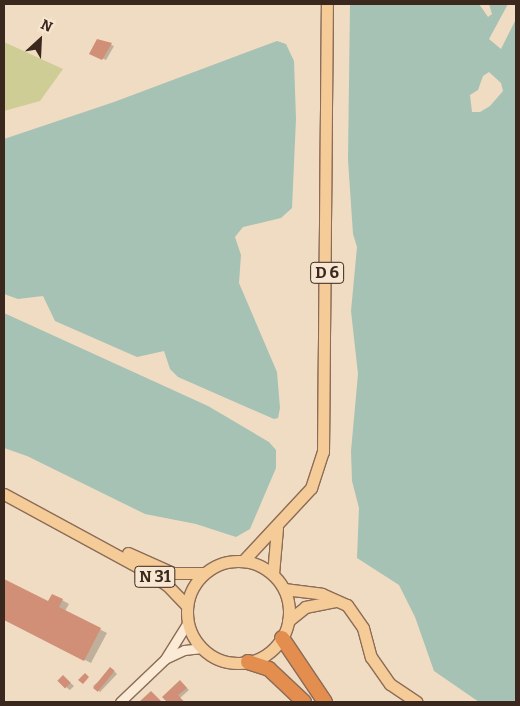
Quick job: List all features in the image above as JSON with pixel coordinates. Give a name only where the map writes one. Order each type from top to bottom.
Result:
[{"type":"highway","points":[[282,638],[324,702]]},
{"type":"highway","points":[[248,662],[270,669],[304,702]]},
{"type":"main road","name":"D 6","points":[[244,561],[277,528],[311,488],[324,452],[326,432],[327,4]]},
{"type":"main road","name":"N 31","points":[[4,494],[146,571],[167,585],[187,606]]},
{"type":"main road","name":"N 31","points":[[64,525],[173,573],[204,573]]},
{"type":"main road","points":[[273,574],[277,528]]},
{"type":"main road","points":[[244,561],[258,565],[273,574],[284,589],[288,621],[282,638],[267,653],[248,662],[232,662],[216,658],[202,648],[188,622],[187,606],[192,588],[204,573],[222,563],[244,561]]},
{"type":"main road","points":[[284,589],[322,594],[347,605],[363,628],[371,658],[390,684],[417,702]]},
{"type":"main road","points":[[288,621],[305,607],[337,600]]},
{"type":"street","points":[[120,702],[165,659],[188,622]]},
{"type":"street","points":[[165,659],[184,650],[202,648]]},
{"type":"shaded area","points":[[350,4],[479,4],[488,17],[492,14],[489,4],[508,4],[489,39],[501,49],[516,19],[516,702],[479,702],[434,671],[415,617],[399,585],[357,558],[359,508],[352,481],[351,451],[358,374],[351,311],[357,247],[353,234],[348,160]],"holes":[[[489,72],[501,83],[503,91],[490,106],[480,112],[472,112],[470,95],[478,90],[483,76]]]},
{"type":"shaded area","points":[[277,41],[286,44],[294,61],[296,119],[292,208],[281,218],[243,227],[235,237],[241,255],[239,283],[277,372],[280,408],[278,418],[274,419],[178,377],[170,369],[164,351],[137,357],[55,321],[43,296],[18,299],[4,294],[4,139],[114,102]]},
{"type":"shaded area","points":[[4,42],[63,69],[40,101],[4,111]]},
{"type":"shaded area","points":[[4,313],[208,406],[269,442],[276,450],[276,468],[250,529],[236,537],[196,524],[145,514],[27,456],[4,448]]},
{"type":"building","points":[[97,39],[112,43],[102,60],[89,54]]},
{"type":"building","points":[[4,579],[48,601],[52,594],[63,599],[59,607],[101,628],[84,661],[4,620]]},
{"type":"building","points":[[110,667],[115,671],[98,692],[93,688]]},
{"type":"building","points":[[85,673],[89,677],[83,684],[78,680]]},
{"type":"building","points":[[63,675],[71,683],[65,688],[57,681]]},
{"type":"building","points":[[180,680],[187,688],[178,695],[184,702],[167,702],[162,697]]},
{"type":"building","points":[[151,691],[162,702],[139,702]]}]
